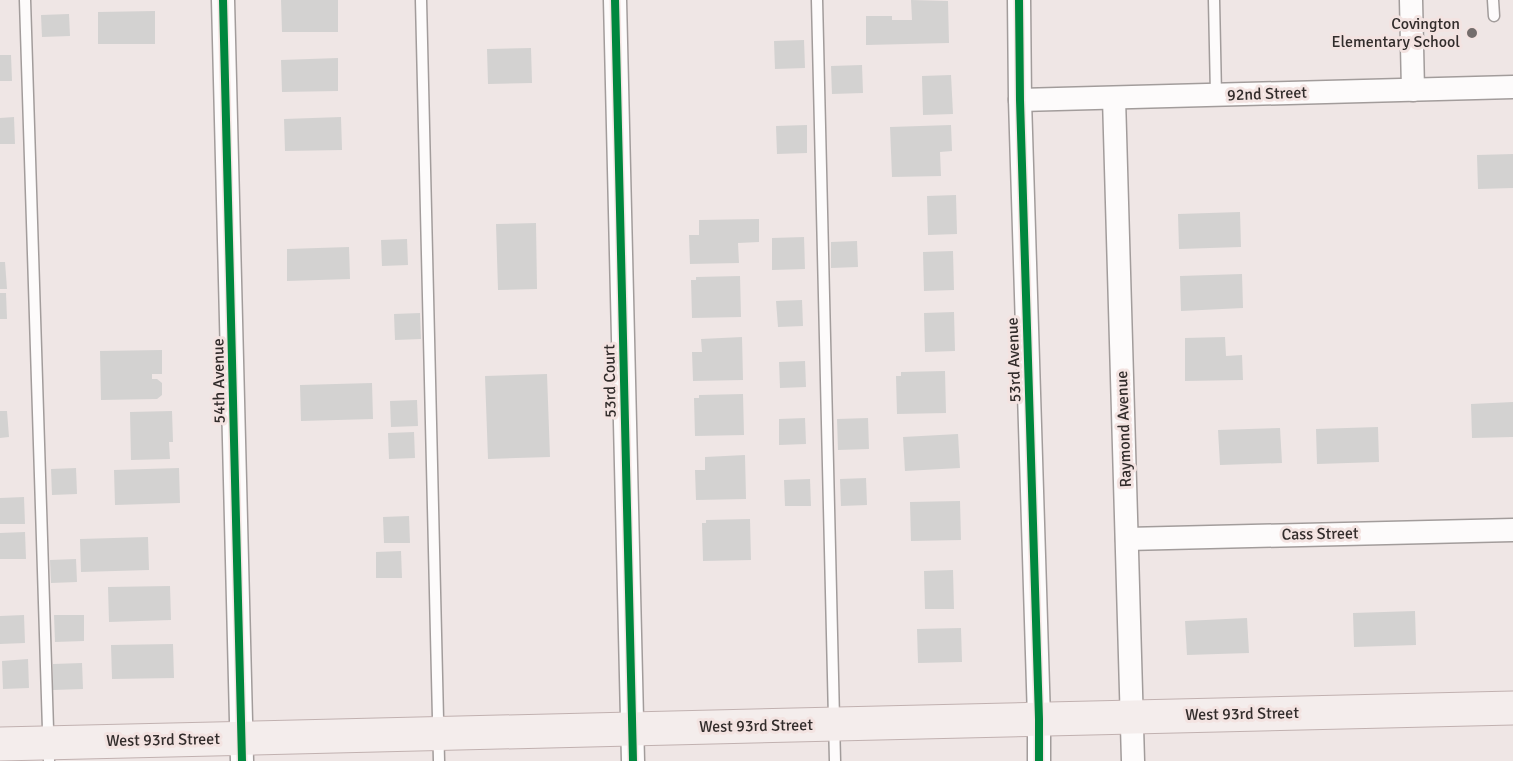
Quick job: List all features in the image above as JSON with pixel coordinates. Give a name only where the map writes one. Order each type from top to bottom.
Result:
[{"type":"main road","name":"West 93rd Street","points":[[0,744],[49,752],[439,747],[632,729],[1513,708]]},
{"type":"street","name":"54th Avenue","points":[[223,0],[241,750]]},
{"type":"street","name":"53rd Court","points":[[615,0],[633,761]]},
{"type":"street","name":"53rd Avenue","points":[[1019,0],[1039,761]]},
{"type":"street","points":[[1411,0],[1413,90]]},
{"type":"street","name":"92nd Street","points":[[1020,100],[1513,87]]},
{"type":"street","name":"Raymond Avenue","points":[[1114,98],[1133,761]]},
{"type":"street","name":"Cass Street","points":[[1127,539],[1513,530]]},
{"type":"lane","points":[[25,0],[49,752]]},
{"type":"lane","points":[[421,0],[439,747]]},
{"type":"lane","points":[[817,0],[835,761]]},
{"type":"lane","points":[[1214,0],[1216,95]]},
{"type":"lane","points":[[1493,0],[1494,16]]},
{"type":"building","points":[[281,0],[338,0],[338,32],[282,32]]},
{"type":"building","points":[[911,0],[948,1],[949,43],[866,45],[866,16],[892,16],[892,20],[912,20]]},
{"type":"building","points":[[155,11],[155,44],[98,44],[98,12]]},
{"type":"building","points":[[69,14],[70,36],[42,37],[41,15]]},
{"type":"building","points":[[804,40],[805,68],[775,69],[774,41]]},
{"type":"building","points":[[531,48],[532,83],[488,84],[487,49]]},
{"type":"building","points":[[0,55],[11,55],[12,81],[0,81]]},
{"type":"building","points":[[338,58],[338,91],[282,92],[281,60]]},
{"type":"building","points":[[862,65],[863,93],[832,94],[831,66]]},
{"type":"building","points":[[951,75],[953,114],[923,115],[922,76]]},
{"type":"building","points":[[14,117],[15,144],[0,144],[0,118]]},
{"type":"building","points":[[341,117],[342,150],[285,151],[284,119]]},
{"type":"building","points":[[807,125],[807,153],[777,154],[776,126]]},
{"type":"building","points":[[951,125],[952,151],[940,152],[941,176],[892,177],[890,127]]},
{"type":"building","points":[[1513,154],[1513,188],[1478,189],[1477,155]]},
{"type":"building","points":[[956,195],[957,234],[928,235],[927,196]]},
{"type":"building","points":[[1240,212],[1241,247],[1179,249],[1178,214]]},
{"type":"building","points":[[759,219],[759,242],[738,243],[739,263],[690,264],[689,235],[699,235],[699,220]]},
{"type":"building","points":[[536,223],[537,289],[498,290],[496,224]]},
{"type":"building","points":[[804,237],[805,269],[772,270],[772,238]]},
{"type":"building","points":[[407,239],[408,265],[382,266],[381,240]]},
{"type":"building","points":[[857,241],[858,267],[831,268],[831,242]]},
{"type":"building","points":[[349,247],[350,279],[287,281],[287,249]]},
{"type":"building","points":[[953,251],[954,290],[924,291],[923,252]]},
{"type":"building","points":[[0,262],[5,262],[7,289],[0,289]]},
{"type":"building","points":[[1242,274],[1243,308],[1181,311],[1180,276]]},
{"type":"building","points":[[740,276],[741,317],[692,318],[691,280],[696,280],[696,277]]},
{"type":"building","points":[[0,293],[6,293],[7,319],[0,319]]},
{"type":"building","points":[[802,300],[803,326],[778,327],[776,301]]},
{"type":"building","points":[[954,312],[955,351],[925,352],[924,313]]},
{"type":"building","points":[[420,313],[421,339],[395,340],[394,314]]},
{"type":"building","points":[[742,337],[743,380],[693,381],[692,352],[702,352],[701,339]]},
{"type":"building","points":[[1225,337],[1226,356],[1242,355],[1243,380],[1185,381],[1185,338]]},
{"type":"building","points":[[162,350],[162,374],[152,374],[152,379],[157,379],[162,383],[162,395],[157,399],[101,400],[100,351]]},
{"type":"building","points":[[805,361],[806,387],[780,388],[779,362]]},
{"type":"building","points":[[945,371],[946,413],[897,414],[896,376],[901,376],[901,372]]},
{"type":"building","points":[[547,374],[550,457],[488,459],[485,376]]},
{"type":"building","points":[[372,383],[373,419],[301,421],[300,385]]},
{"type":"building","points":[[743,394],[744,435],[695,436],[694,398],[699,398],[699,395]]},
{"type":"building","points":[[417,400],[418,426],[391,427],[390,401]]},
{"type":"building","points":[[1513,402],[1513,437],[1472,438],[1471,404]]},
{"type":"building","points":[[0,411],[7,411],[9,437],[0,438]]},
{"type":"building","points":[[172,411],[173,442],[169,442],[170,459],[131,460],[130,412]]},
{"type":"building","points":[[805,418],[806,444],[779,445],[779,419]]},
{"type":"building","points":[[868,418],[869,449],[838,450],[837,419]]},
{"type":"building","points":[[1378,427],[1379,462],[1317,464],[1316,429]]},
{"type":"building","points":[[1280,428],[1282,463],[1220,465],[1218,430]]},
{"type":"building","points":[[414,432],[415,458],[389,459],[388,433]]},
{"type":"building","points":[[958,434],[960,468],[905,471],[903,437]]},
{"type":"building","points":[[745,455],[746,499],[696,500],[695,470],[705,470],[705,457]]},
{"type":"building","points":[[76,468],[77,494],[52,495],[51,469]]},
{"type":"building","points":[[179,468],[180,503],[115,505],[114,470]]},
{"type":"building","points":[[866,478],[867,505],[841,506],[840,479]]},
{"type":"building","points":[[810,479],[811,506],[785,506],[784,480]]},
{"type":"building","points":[[24,497],[25,524],[0,524],[0,498]]},
{"type":"building","points":[[960,501],[961,540],[911,541],[910,502]]},
{"type":"building","points":[[409,516],[410,543],[384,543],[383,517]]},
{"type":"building","points":[[750,519],[751,560],[703,561],[702,523],[706,523],[706,520]]},
{"type":"building","points":[[25,532],[26,559],[0,559],[0,533]]},
{"type":"building","points":[[148,537],[149,570],[81,572],[80,539]]},
{"type":"building","points":[[401,551],[402,578],[376,578],[376,552]]},
{"type":"building","points":[[76,559],[77,582],[51,583],[50,560]]},
{"type":"building","points":[[953,570],[954,609],[925,609],[924,571]]},
{"type":"building","points":[[170,586],[171,620],[109,622],[108,587]]},
{"type":"building","points":[[1415,611],[1416,645],[1354,647],[1353,613]]},
{"type":"building","points":[[24,615],[25,643],[0,644],[0,616]]},
{"type":"building","points":[[54,615],[84,615],[84,641],[55,642]]},
{"type":"building","points":[[1247,618],[1249,653],[1187,655],[1185,621]]},
{"type":"building","points":[[961,628],[962,662],[918,663],[917,629]]},
{"type":"building","points":[[173,644],[174,678],[112,679],[111,645]]},
{"type":"building","points":[[28,659],[29,688],[3,689],[2,661]]},
{"type":"building","points":[[82,663],[83,689],[53,690],[53,664]]},
{"type":"cycle path","points":[[223,0],[242,761]]},
{"type":"cycle path","points":[[615,0],[633,761]]},
{"type":"cycle path","points":[[1019,0],[1039,761]]},
{"type":"place","name":"Covington Elementary School","points":[[1472,33]]}]
